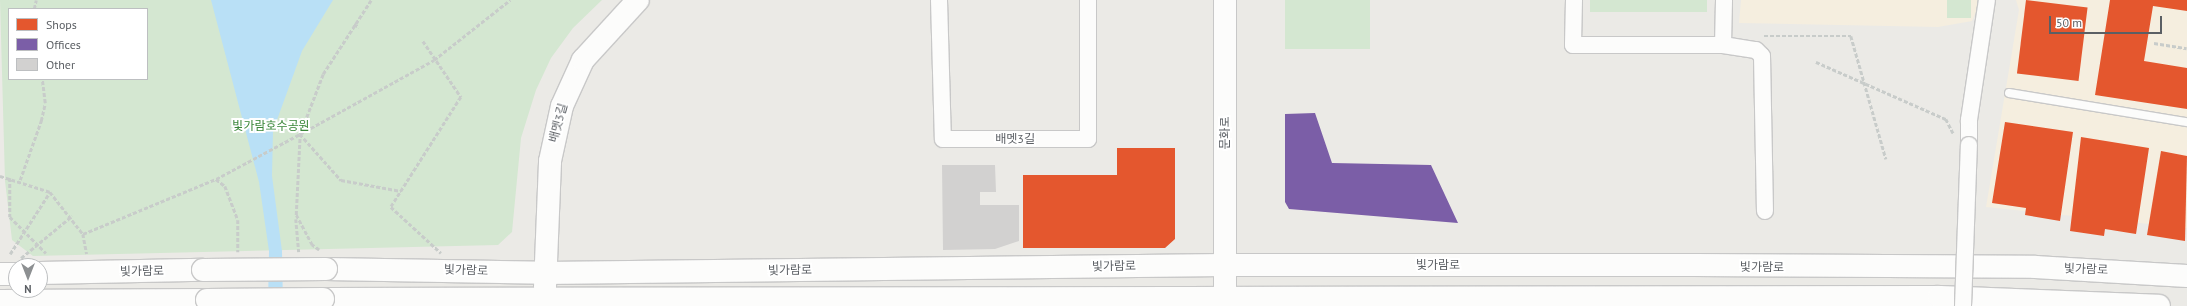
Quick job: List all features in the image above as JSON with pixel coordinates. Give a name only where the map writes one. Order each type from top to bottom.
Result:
[{"type":"main road","name":"배멧3길","points":[[545,303],[551,142],[562,106],[583,60],[638,0]]},
{"type":"main road","name":"문화로","points":[[1225,0],[1225,302]]},
{"type":"main road","name":"빛가람로","points":[[48,273],[204,270],[324,260],[545,273],[1224,265],[2035,267],[2187,276]]},
{"type":"main road","points":[[0,301],[322,299],[545,303],[1225,302],[1939,297],[2159,306]]},
{"type":"street","name":"배멧3길","points":[[940,0],[943,139],[1088,139],[1088,0]]},
{"type":"street","points":[[1574,0],[1572,45],[1723,45],[1756,50],[1762,56],[1765,211]]},
{"type":"street","points":[[1723,45],[1724,0]]},
{"type":"street","points":[[1963,306],[1969,139],[1987,0]]},
{"type":"lane","points":[[2009,93],[2187,122]]},
{"type":"path","points":[[324,260],[312,245],[296,215],[300,134],[323,74],[354,24],[371,0]]},
{"type":"path","points":[[83,234],[216,179],[300,134],[434,60],[510,0]]},
{"type":"path","points":[[354,24],[359,28]]},
{"type":"path","points":[[1755,36],[1851,36],[1886,159]]},
{"type":"path","points":[[423,41],[434,60],[461,97],[391,208],[444,256]]},
{"type":"path","points":[[2154,43],[2187,48]]},
{"type":"path","points":[[1816,62],[1946,119],[1953,133],[1969,139]]},
{"type":"path","points":[[20,180],[41,121],[45,103],[42,80]]},
{"type":"path","points":[[300,134],[341,180],[401,192]]},
{"type":"path","points":[[0,176],[20,180],[50,192],[72,216],[83,234],[87,258]]},
{"type":"path","points":[[10,178],[10,218],[44,254],[51,254]]},
{"type":"path","points":[[216,179],[225,186],[238,220],[238,254]]},
{"type":"path","points":[[16,258],[24,233],[50,192]]},
{"type":"path","points":[[21,258],[72,216]]},
{"type":"path","points":[[80,254],[87,254]]},
{"type":"shaded area","points":[[1741,0],[1981,0],[1972,21],[1938,27],[1739,23]]},
{"type":"shaded area","points":[[2016,0],[2187,0],[2187,228],[1986,207],[2019,10]]},
{"type":"green space","name":"빛가람호수공원","points":[[0,0],[602,0],[573,28],[551,58],[536,90],[521,138],[512,232],[498,245],[33,256],[12,240],[5,181]]},
{"type":"green space","points":[[1285,0],[1370,0],[1370,49],[1285,49]]},
{"type":"green space","points":[[1590,0],[1707,0],[1707,12],[1590,12]]},
{"type":"green space","points":[[1947,0],[1971,0],[1971,18],[1947,18]]},
{"type":"water","points":[[211,0],[333,0],[302,51],[273,131],[272,176],[282,251],[283,306],[268,306],[269,251],[259,182]]},
{"type":"building: Shops","points":[[2026,0],[2088,8],[2079,81],[2017,73]]},
{"type":"building: Shops","points":[[2110,0],[2187,0],[2187,11],[2153,6],[2144,61],[2187,68],[2187,109],[2095,95]]},
{"type":"building: Shops","points":[[2005,122],[2073,132],[2060,221],[2025,215],[2026,208],[1992,203]]},
{"type":"building: Shops","points":[[2081,137],[2149,148],[2136,234],[2105,229],[2104,236],[2070,231]]},
{"type":"building: Shops","points":[[1117,148],[1175,148],[1175,239],[1165,248],[1023,248],[1023,175],[1117,175]]},
{"type":"building: Shops","points":[[2161,151],[2187,156],[2185,241],[2147,235]]},
{"type":"building: Offices","points":[[1315,113],[1332,163],[1431,165],[1458,223],[1289,209],[1285,202],[1285,114]]},
{"type":"building: Other","points":[[942,165],[995,165],[996,192],[980,192],[980,205],[1019,205],[1019,241],[995,249],[943,250]]}]
